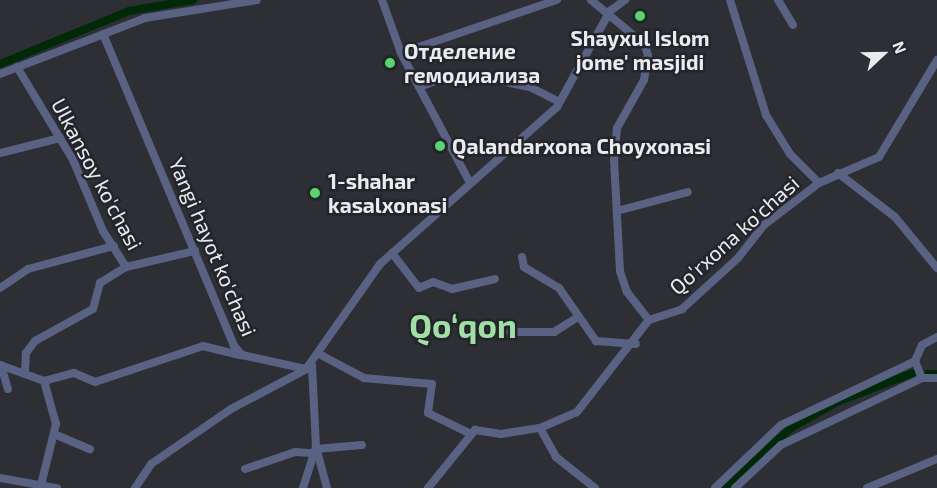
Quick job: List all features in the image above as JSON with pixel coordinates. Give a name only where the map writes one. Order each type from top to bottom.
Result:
[{"type":"street","points":[[0,74],[145,18],[257,0]]},
{"type":"street","points":[[382,0],[401,53],[469,181]]},
{"type":"street","points":[[401,53],[557,0]]},
{"type":"street","points":[[428,488],[475,430],[501,434],[540,428],[577,412],[636,344],[649,320],[627,292],[620,272],[617,211],[617,128],[644,80],[648,55],[644,44],[610,11],[591,0]]},
{"type":"street","points":[[135,488],[151,464],[231,410],[309,367],[353,295],[392,253],[559,102],[610,11],[625,0]]},
{"type":"street","points":[[730,0],[765,115],[790,154],[819,183]]},
{"type":"street","points":[[778,0],[793,25]]},
{"type":"street","name":"Yangi hayot ko'chasi","points":[[103,34],[195,251],[242,355],[309,367]]},
{"type":"street","name":"Qo'rxona ko'chasi","points":[[649,320],[682,309],[738,258],[764,225],[819,183],[879,157],[937,60]]},
{"type":"street","name":"Ulkansoy ko'chasi","points":[[16,67],[60,138],[126,267]]},
{"type":"street","points":[[419,87],[450,76],[475,76],[530,87],[559,102]]},
{"type":"street","points":[[0,153],[60,138]]},
{"type":"street","points":[[838,173],[895,217],[937,268]]},
{"type":"street","points":[[617,211],[688,192]]},
{"type":"street","points":[[0,288],[28,269],[114,246]]},
{"type":"street","points":[[26,371],[26,353],[35,341],[93,309],[100,283],[126,267],[195,251]]},
{"type":"street","points":[[392,253],[419,288],[433,282],[452,289],[495,279]]},
{"type":"street","points":[[522,257],[524,267],[559,288],[596,341],[636,344]]},
{"type":"street","points":[[510,332],[554,332],[578,317]]},
{"type":"street","points":[[715,488],[781,425],[915,361],[922,345],[937,337]]},
{"type":"street","points":[[0,365],[26,371],[44,381],[74,373],[94,382],[203,346],[242,355]]},
{"type":"street","points":[[319,354],[364,378],[432,384],[428,413],[471,434]]},
{"type":"street","points":[[915,361],[922,378]]},
{"type":"street","points":[[0,365],[9,389]]},
{"type":"street","points":[[309,367],[314,450],[327,488]]},
{"type":"street","points":[[735,488],[781,445],[922,378],[937,378]]},
{"type":"street","points":[[42,481],[54,434],[44,381]]},
{"type":"street","points":[[540,428],[556,457],[595,488]]},
{"type":"street","points":[[54,434],[90,449]]},
{"type":"street","points":[[245,469],[295,452],[362,445]]},
{"type":"street","points":[[303,488],[314,450]]},
{"type":"street","points":[[867,488],[937,459]]},
{"type":"street","points":[[0,478],[42,481],[57,488]]},
{"type":"waterway","points":[[0,64],[129,11],[193,0]]},
{"type":"waterway","points":[[726,488],[791,428],[837,402],[913,373]]},
{"type":"waterway","points":[[927,374],[937,374]]},
{"type":"place","name":"Shayxul Islom jome' masjidi","points":[[640,16]]},
{"type":"place","name":"Отделение гемодиализа","points":[[390,63]]},
{"type":"place","name":"Qalandarxona Choyxonasi","points":[[440,146]]},
{"type":"place","name":"1-shahar kasalxonasi","points":[[315,193]]},
{"type":"district","name":"Qo‘qon","points":[[463,326]]}]
